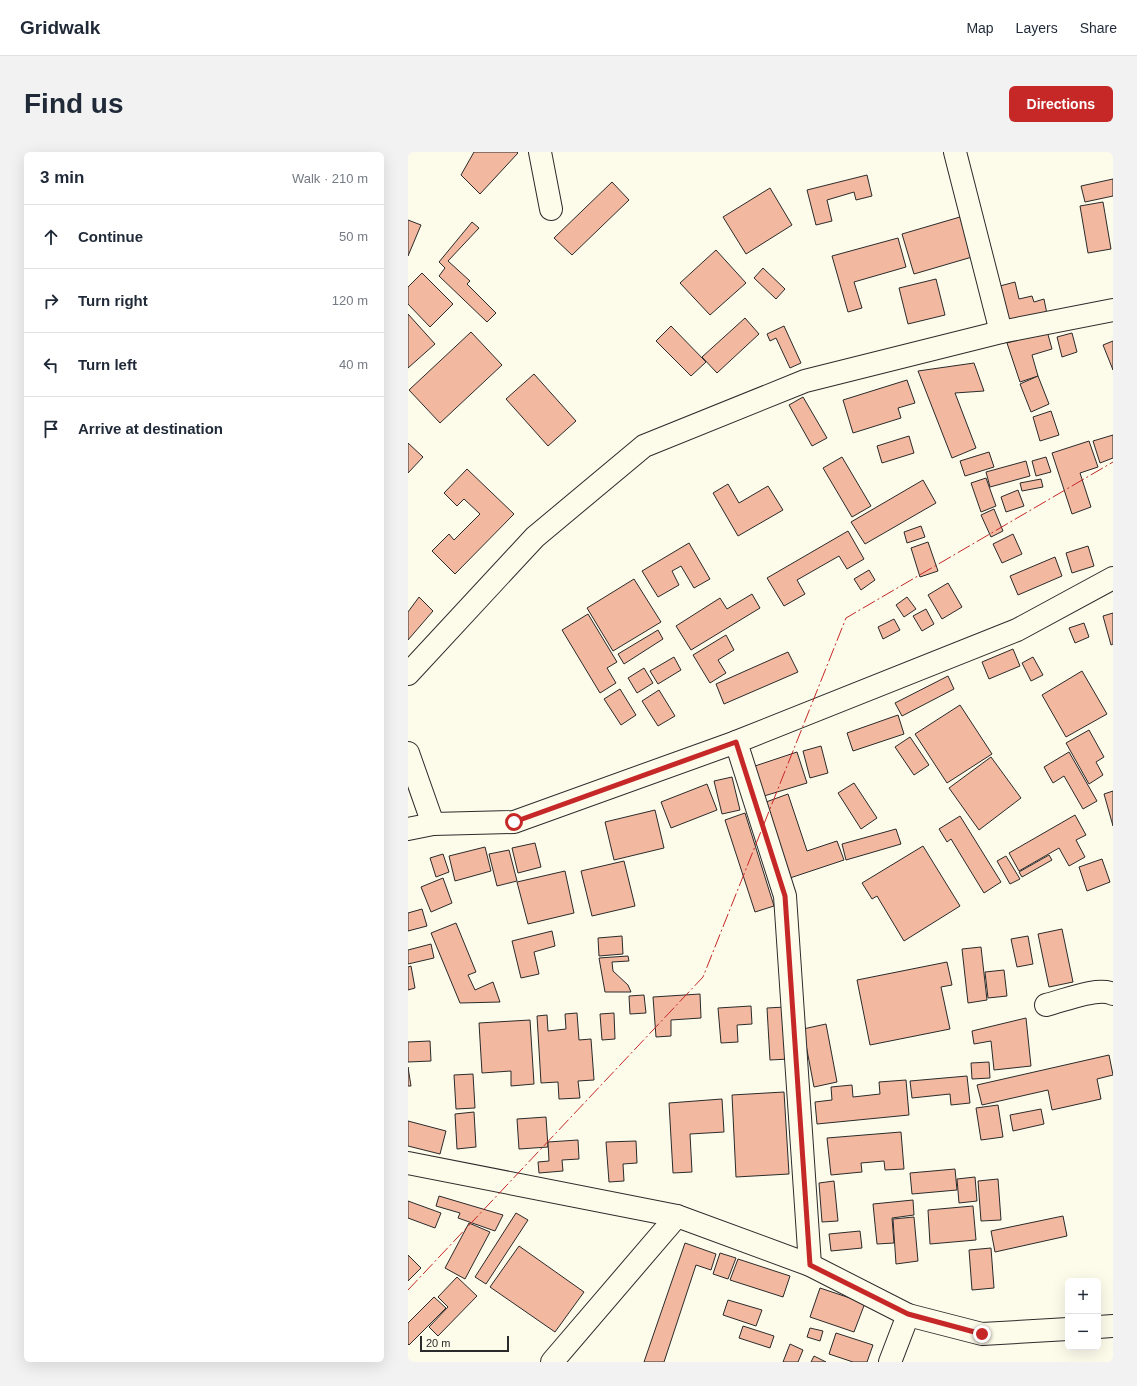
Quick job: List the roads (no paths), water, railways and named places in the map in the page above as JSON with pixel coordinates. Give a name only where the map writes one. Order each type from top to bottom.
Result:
[{"type":"street","points":[[540,152],[551,210]]},
{"type":"street","points":[[955,152],[1001,332]]},
{"type":"street","points":[[408,674],[535,537],[644,446],[805,380],[1001,332],[1113,310]]},
{"type":"street","points":[[408,829],[433,824],[514,822],[736,742],[1017,630],[1113,578]]},
{"type":"street","points":[[736,742],[785,896],[810,1265]]},
{"type":"street","points":[[408,753],[433,824]]},
{"type":"street","points":[[1046,1005],[1096,991],[1113,994]]},
{"type":"street","points":[[408,1163],[677,1216],[810,1265],[908,1314],[982,1334],[1065,1329]]},
{"type":"street","points":[[552,1362],[677,1216]]},
{"type":"street","points":[[890,1362],[908,1314]]},
{"type":"street","points":[[1101,1327],[1113,1326]]}]
